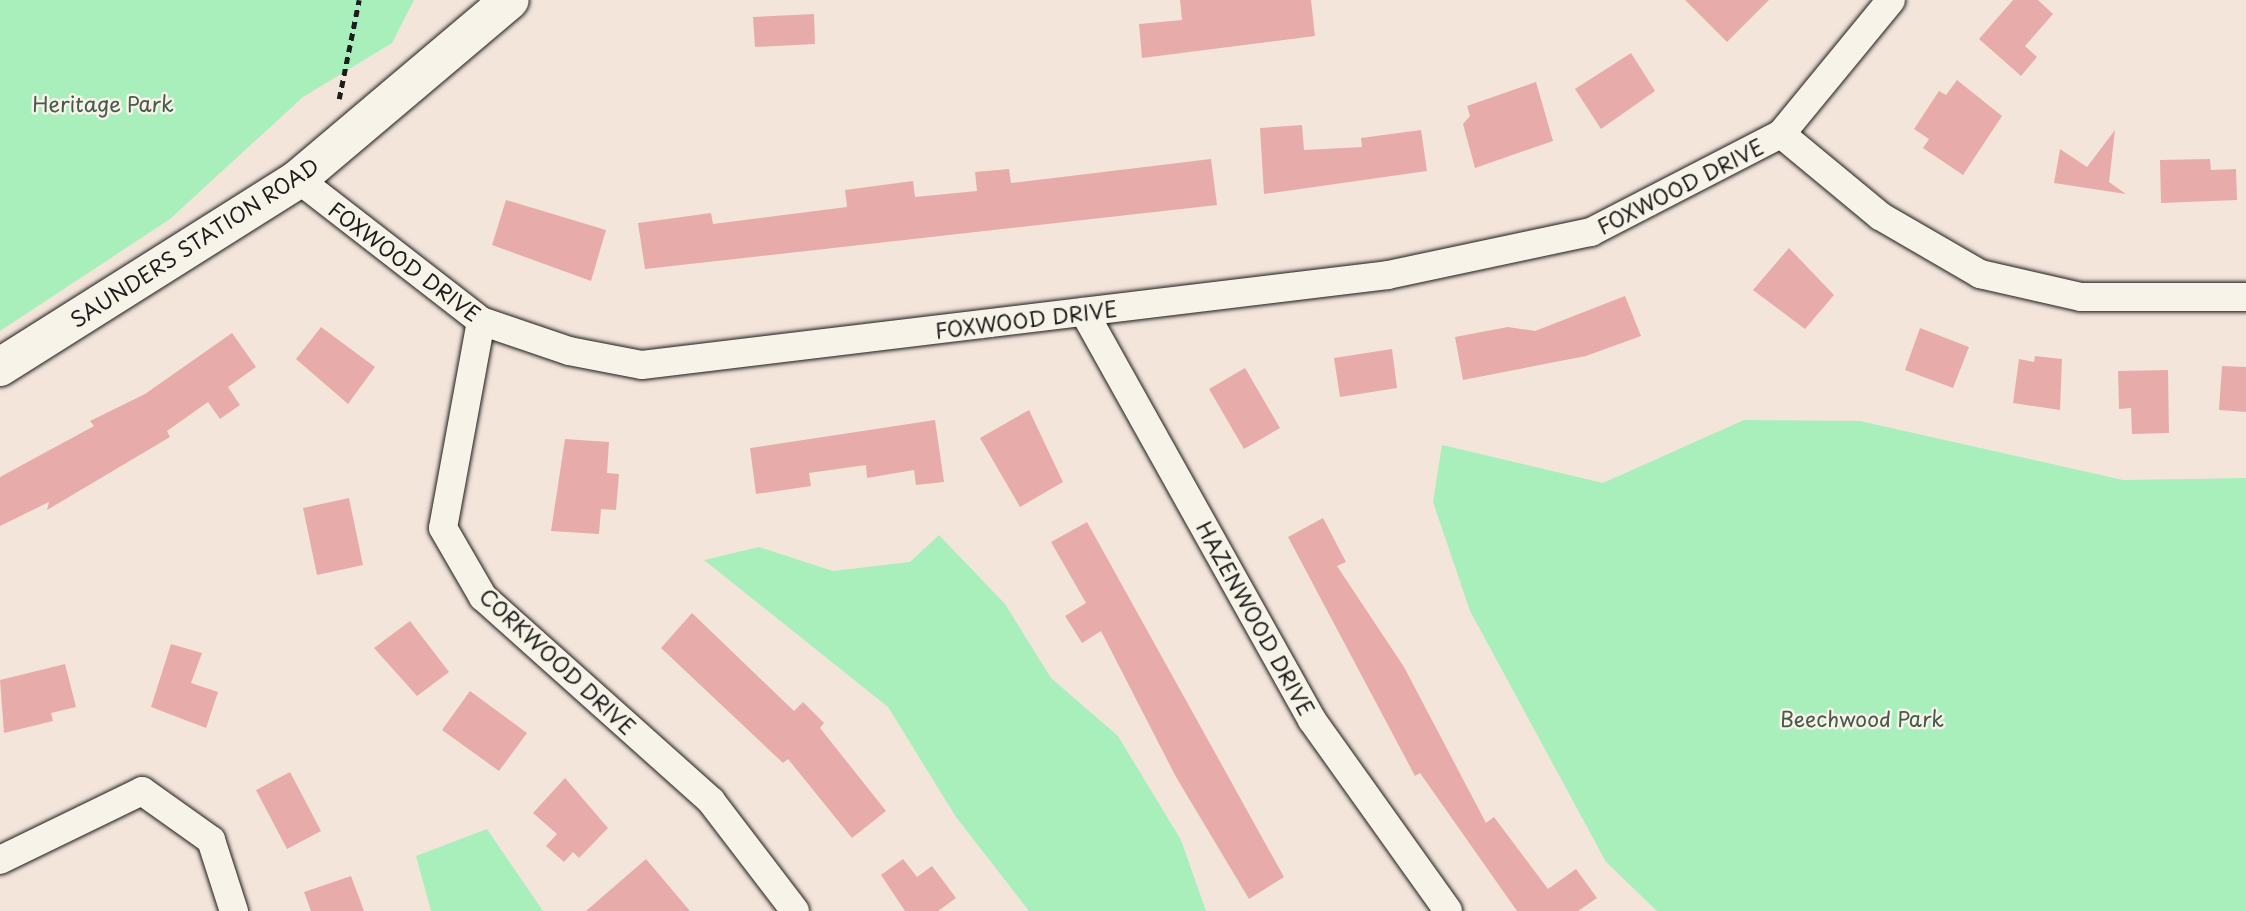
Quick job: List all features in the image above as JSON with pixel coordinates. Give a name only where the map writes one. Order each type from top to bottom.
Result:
[{"type":"street","name":"SAUNDERS STATION ROAD","points":[[0,367],[298,179],[510,0]]},
{"type":"street","name":"FOXWOOD DRIVE","points":[[298,179],[481,321],[569,351],[642,365],[1388,275],[1591,232],[1781,134],[1891,0]]},
{"type":"street","name":"FOXWOOD DRIVE","points":[[1781,134],[1880,216],[1980,274],[2081,297],[2246,297]]},
{"type":"street","name":"HAZENWOOD DRIVE","points":[[1084,312],[1312,720],[1448,911]]},
{"type":"street","name":"CORKWOOD DRIVE","points":[[481,321],[443,528],[483,597],[712,801],[795,911]]},
{"type":"street","points":[[0,860],[142,791],[211,840],[234,911]]},
{"type":"path","points":[[329,153],[359,0]]},
{"type":"green space","name":"Heritage Park","points":[[0,0],[414,0],[392,43],[303,97],[170,219],[0,331]]},
{"type":"green space","name":"Beechwood Park","points":[[1744,420],[1860,421],[2123,480],[2246,478],[2246,911],[1657,911],[1606,862],[1470,611],[1433,502],[1442,445],[1603,483]]},
{"type":"green space","points":[[939,535],[1005,604],[1051,678],[1118,736],[1181,840],[1206,911],[1029,911],[956,817],[888,707],[704,560],[759,547],[833,571],[910,562]]},
{"type":"green space","points":[[487,829],[543,911],[431,911],[416,856]]},
{"type":"building","points":[[1180,0],[1311,0],[1315,36],[1142,58],[1139,24],[1182,20]]},
{"type":"building","points":[[1685,0],[1769,0],[1727,42]]},
{"type":"building","points":[[2013,0],[2038,0],[2053,14],[2025,46],[2037,57],[2021,76],[1979,39]]},
{"type":"building","points":[[814,14],[815,44],[755,47],[753,17]]},
{"type":"building","points":[[1631,53],[1655,91],[1601,129],[1575,89]]},
{"type":"building","points":[[1957,80],[2002,116],[1963,175],[1923,148],[1929,139],[1914,129],[1939,91],[1946,95]]},
{"type":"building","points":[[1536,82],[1553,141],[1475,168],[1463,124],[1470,116],[1467,106]]},
{"type":"building","points":[[1302,125],[1304,150],[1362,147],[1361,138],[1421,130],[1427,171],[1264,194],[1260,128]]},
{"type":"building","points":[[2115,130],[2109,182],[2126,194],[2054,183],[2060,149],[2087,167]]},
{"type":"building","points":[[1211,159],[1217,205],[645,269],[638,223],[711,213],[713,224],[847,207],[845,190],[913,181],[915,197],[977,191],[975,172],[1009,169],[1011,183]]},
{"type":"building","points":[[2210,159],[2211,170],[2236,169],[2237,200],[2161,203],[2160,160]]},
{"type":"building","points":[[506,200],[606,230],[591,281],[492,245]]},
{"type":"building","points":[[1789,248],[1834,295],[1805,329],[1753,290]]},
{"type":"building","points":[[1625,296],[1641,336],[1586,356],[1463,380],[1455,337],[1508,327],[1535,331]]},
{"type":"building","points":[[321,327],[375,367],[348,404],[296,359]]},
{"type":"building","points":[[1920,328],[1969,347],[1953,388],[1905,370]]},
{"type":"building","points":[[232,333],[256,367],[228,387],[240,405],[220,419],[208,402],[167,431],[170,437],[47,510],[49,502],[0,526],[0,477],[94,426],[90,421],[145,394]]},
{"type":"building","points":[[1392,349],[1397,388],[1340,397],[1334,358]]},
{"type":"building","points":[[2035,356],[2062,359],[2060,410],[2013,403],[2019,359],[2034,362]]},
{"type":"building","points":[[2222,366],[2246,367],[2246,412],[2219,410]]},
{"type":"building","points":[[1245,368],[1280,428],[1244,449],[1209,389]]},
{"type":"building","points":[[2168,370],[2169,433],[2132,434],[2131,408],[2119,409],[2118,371]]},
{"type":"building","points":[[1029,410],[1063,482],[1020,507],[980,438]]},
{"type":"building","points":[[935,420],[944,482],[916,485],[914,470],[867,478],[866,465],[809,473],[811,486],[756,494],[750,448]]},
{"type":"building","points":[[565,439],[609,442],[607,473],[619,474],[616,510],[601,509],[599,534],[551,531]]},
{"type":"building","points":[[349,498],[363,565],[317,575],[303,508]]},
{"type":"building","points":[[1323,518],[1346,562],[1337,566],[1404,667],[1486,823],[1494,817],[1548,889],[1576,869],[1597,898],[1578,911],[1517,911],[1420,773],[1415,776],[1288,537]]},
{"type":"building","points":[[1087,522],[1284,877],[1249,899],[1176,777],[1101,631],[1082,643],[1065,616],[1086,603],[1051,542]]},
{"type":"building","points":[[692,613],[794,711],[803,702],[824,723],[820,728],[886,811],[852,838],[788,759],[783,763],[661,648]]},
{"type":"building","points":[[410,621],[449,672],[417,696],[374,648]]},
{"type":"building","points":[[171,644],[202,653],[191,683],[218,692],[206,728],[151,707]]},
{"type":"building","points":[[65,664],[76,707],[51,713],[53,721],[4,733],[0,680]]},
{"type":"building","points":[[470,691],[527,733],[499,771],[442,730]]},
{"type":"building","points":[[290,772],[321,831],[287,849],[256,790]]},
{"type":"building","points":[[565,778],[608,828],[579,858],[573,852],[564,862],[546,846],[557,834],[533,813]]},
{"type":"building","points":[[646,859],[690,911],[586,911]]},
{"type":"building","points":[[903,859],[917,877],[932,866],[956,898],[938,911],[905,911],[881,875]]},
{"type":"building","points":[[351,876],[364,911],[311,911],[304,892]]}]
